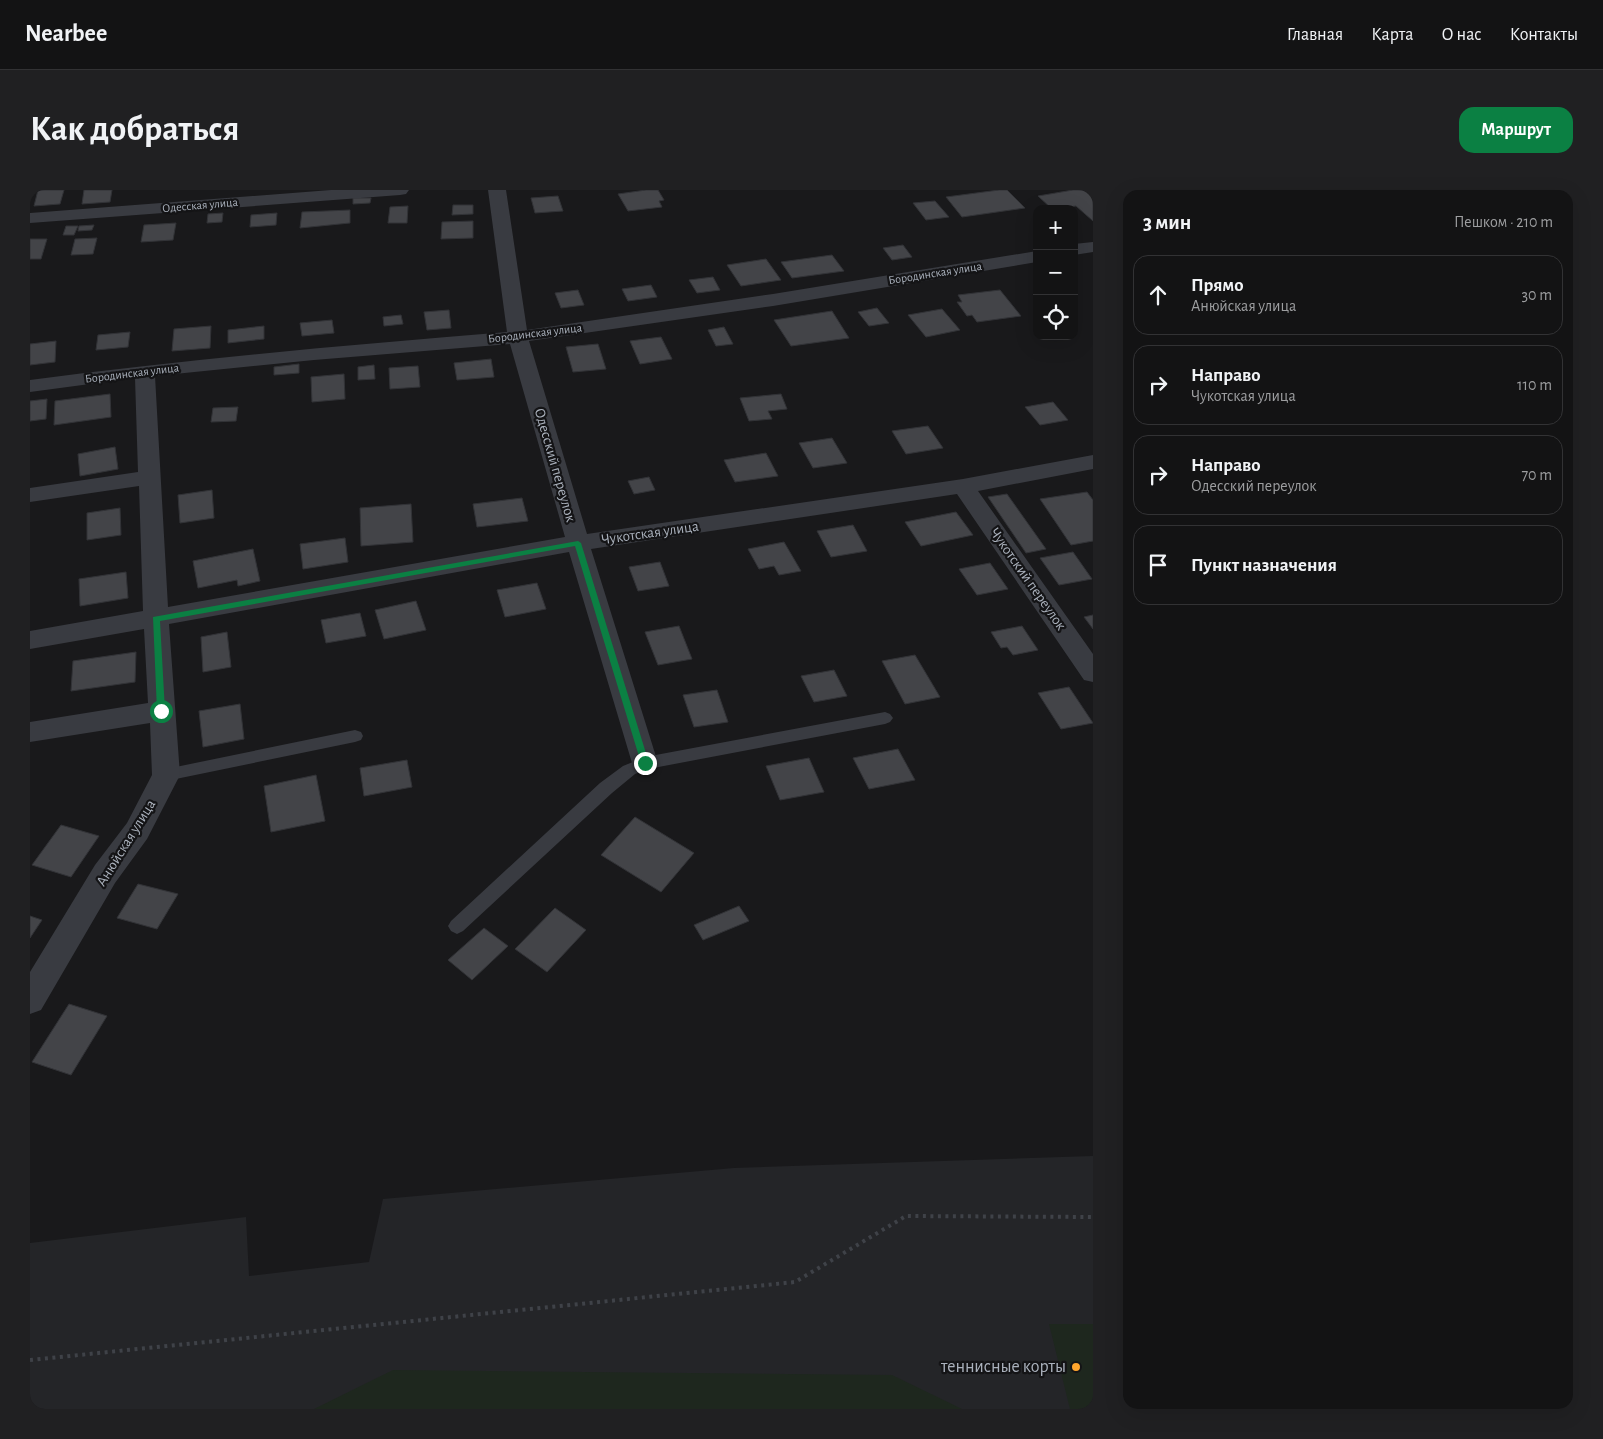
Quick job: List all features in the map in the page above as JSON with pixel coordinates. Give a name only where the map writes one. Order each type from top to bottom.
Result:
[{"type":"street","name":"Одесская улица","points":[[30,218],[400,190]]},
{"type":"street","name":"Одесский переулок","points":[[497,190],[518,337],[645,763]]},
{"type":"street","points":[[1078,249],[1093,246]]},
{"type":"street","name":"Бородинская улица","points":[[30,386],[145,370],[518,337],[773,300],[1033,257]]},
{"type":"street","points":[[145,370],[156,619],[166,775]]},
{"type":"street","name":"Чукотская улица","points":[[30,640],[578,543],[963,486],[1093,462]]},
{"type":"street","points":[[30,495],[150,477]]},
{"type":"street","name":"Чукотский переулок","points":[[963,486],[1093,673]]},
{"type":"street","points":[[30,732],[161,711]]},
{"type":"street","name":"Анюйская улица","points":[[30,1000],[106,874],[137,830],[166,775]]},
{"type":"lane","points":[[458,926],[606,788],[629,770],[645,763],[885,718]]},
{"type":"lane","points":[[166,775],[355,736]]},
{"type":"path","points":[[30,1360],[795,1282],[906,1216],[1093,1217]]},
{"type":"shaded area","points":[[1093,1156],[1093,1409],[30,1409],[30,1243],[246,1217],[249,1276],[369,1262],[383,1199],[734,1168]]},
{"type":"shaded area","name":"теннисные корты","points":[[1049,1324],[1093,1324],[1093,1409],[1070,1409]]},
{"type":"shaded area","points":[[393,1370],[892,1375],[962,1409],[314,1409]]},
{"type":"building","points":[[38,190],[64,190],[60,204],[34,206]]},
{"type":"building","points":[[84,190],[112,190],[110,202],[82,204]]},
{"type":"building","points":[[658,190],[664,200],[659,201],[662,207],[628,211],[618,194]]},
{"type":"building","points":[[1007,190],[1025,208],[962,217],[946,197]]},
{"type":"building","points":[[1073,190],[1086,190],[1093,196],[1093,221],[1078,208],[1078,205],[1048,205],[1038,196]]},
{"type":"building","points":[[558,196],[563,211],[535,213],[531,198]]},
{"type":"building","points":[[353,198],[371,198],[370,203],[353,204]]},
{"type":"building","points":[[935,201],[949,217],[926,220],[913,203]]},
{"type":"building","points":[[453,205],[473,205],[473,214],[452,215]]},
{"type":"building","points":[[408,206],[407,223],[388,223],[390,207]]},
{"type":"building","points":[[350,210],[350,223],[300,228],[302,212]]},
{"type":"building","points":[[223,213],[222,222],[207,223],[208,214]]},
{"type":"building","points":[[277,213],[276,225],[250,227],[251,215]]},
{"type":"building","points":[[473,221],[473,238],[441,239],[442,222]]},
{"type":"building","points":[[176,223],[173,240],[141,242],[144,225]]},
{"type":"building","points":[[94,225],[92,230],[78,231],[79,226]]},
{"type":"building","points":[[66,226],[78,226],[74,235],[63,235]]},
{"type":"building","points":[[97,238],[93,254],[71,255],[75,239]]},
{"type":"building","points":[[30,239],[47,239],[41,259],[30,259]]},
{"type":"building","points":[[903,245],[912,257],[892,260],[883,248]]},
{"type":"building","points":[[832,255],[844,271],[792,278],[781,262]]},
{"type":"building","points":[[766,259],[781,280],[741,286],[727,265]]},
{"type":"building","points":[[713,277],[720,290],[697,293],[689,280]]},
{"type":"building","points":[[651,285],[657,297],[628,301],[622,289]]},
{"type":"building","points":[[578,290],[584,305],[561,308],[555,293]]},
{"type":"building","points":[[1000,290],[1021,316],[977,322],[972,315],[967,316],[957,302],[962,302],[958,295]]},
{"type":"building","points":[[877,308],[889,323],[869,326],[858,312]]},
{"type":"building","points":[[942,309],[960,330],[926,337],[908,315]]},
{"type":"building","points":[[449,310],[451,328],[427,330],[424,312]]},
{"type":"building","points":[[832,311],[849,338],[791,346],[774,320]]},
{"type":"building","points":[[401,315],[403,324],[384,326],[383,317]]},
{"type":"building","points":[[332,320],[334,333],[302,336],[300,323]]},
{"type":"building","points":[[211,326],[210,348],[172,351],[174,329]]},
{"type":"building","points":[[264,326],[264,339],[228,343],[228,330]]},
{"type":"building","points":[[724,327],[733,344],[716,346],[708,330]]},
{"type":"building","points":[[130,332],[128,347],[96,350],[98,335]]},
{"type":"building","points":[[661,337],[672,359],[640,364],[630,341]]},
{"type":"building","points":[[56,341],[55,362],[30,365],[30,344]]},
{"type":"building","points":[[598,344],[606,369],[573,372],[566,347]]},
{"type":"building","points":[[491,359],[494,377],[457,380],[454,363]]},
{"type":"building","points":[[299,364],[299,373],[274,375],[274,367]]},
{"type":"building","points":[[374,365],[375,379],[358,380],[358,367]]},
{"type":"building","points":[[418,366],[420,387],[390,389],[389,368]]},
{"type":"building","points":[[344,374],[345,399],[312,402],[311,377]]},
{"type":"building","points":[[110,394],[111,417],[54,425],[55,401]]},
{"type":"building","points":[[781,394],[787,409],[768,411],[772,419],[749,421],[740,398]]},
{"type":"building","points":[[47,399],[46,419],[30,421],[30,401]]},
{"type":"building","points":[[1053,402],[1068,420],[1040,425],[1025,407]]},
{"type":"building","points":[[238,407],[236,421],[211,422],[213,408]]},
{"type":"building","points":[[928,426],[943,448],[906,454],[892,431]]},
{"type":"building","points":[[832,438],[847,463],[813,468],[799,443]]},
{"type":"building","points":[[115,447],[118,469],[80,476],[78,454]]},
{"type":"building","points":[[766,453],[778,476],[735,482],[724,460]]},
{"type":"building","points":[[649,477],[655,490],[634,494],[628,481]]},
{"type":"building","points":[[212,490],[214,518],[180,523],[178,495]]},
{"type":"building","points":[[1087,492],[1093,500],[1093,541],[1071,545],[1040,499]]},
{"type":"building","points":[[1007,494],[1046,549],[1026,553],[988,497]]},
{"type":"building","points":[[522,498],[528,521],[477,527],[473,504]]},
{"type":"building","points":[[411,504],[413,542],[361,546],[360,508]]},
{"type":"building","points":[[120,508],[121,535],[87,540],[87,513]]},
{"type":"building","points":[[956,512],[973,535],[921,546],[905,522]]},
{"type":"building","points":[[853,525],[867,551],[831,557],[817,531]]},
{"type":"building","points":[[345,538],[348,562],[303,569],[300,544]]},
{"type":"building","points":[[784,542],[801,571],[779,575],[774,566],[759,569],[748,549]]},
{"type":"building","points":[[253,549],[260,581],[238,586],[237,580],[198,588],[193,561]]},
{"type":"building","points":[[1073,552],[1092,579],[1059,585],[1040,558]]},
{"type":"building","points":[[660,562],[669,586],[638,591],[629,567]]},
{"type":"building","points":[[990,563],[1008,589],[977,595],[959,569]]},
{"type":"building","points":[[126,572],[128,598],[80,606],[79,579]]},
{"type":"building","points":[[537,583],[546,609],[505,617],[497,590]]},
{"type":"building","points":[[416,601],[426,630],[384,639],[375,610]]},
{"type":"building","points":[[360,613],[366,636],[326,643],[321,620]]},
{"type":"building","points":[[1093,615],[1093,629],[1084,617]]},
{"type":"building","points":[[679,626],[692,659],[658,665],[645,632]]},
{"type":"building","points":[[1022,626],[1038,650],[1013,655],[1007,647],[1001,648],[991,632]]},
{"type":"building","points":[[227,632],[231,667],[203,672],[201,637]]},
{"type":"building","points":[[136,652],[135,682],[71,691],[73,661]]},
{"type":"building","points":[[915,655],[940,697],[905,704],[882,661]]},
{"type":"building","points":[[834,670],[847,696],[814,702],[801,676]]},
{"type":"building","points":[[1069,687],[1093,723],[1061,729],[1038,693]]},
{"type":"building","points":[[717,690],[728,722],[694,727],[683,695]]},
{"type":"building","points":[[240,704],[244,739],[203,747],[199,711]]},
{"type":"building","points":[[898,749],[915,780],[869,789],[853,758]]},
{"type":"building","points":[[809,758],[824,792],[780,800],[766,766]]},
{"type":"building","points":[[407,760],[412,787],[364,796],[360,768]]},
{"type":"building","points":[[316,775],[325,821],[271,832],[264,786]]},
{"type":"building","points":[[635,817],[694,853],[661,892],[601,855]]},
{"type":"building","points":[[61,825],[99,836],[71,877],[32,865]]},
{"type":"building","points":[[138,884],[178,894],[157,929],[117,918]]},
{"type":"building","points":[[739,906],[749,921],[703,940],[694,925]]},
{"type":"building","points":[[555,908],[586,930],[547,972],[515,949]]},
{"type":"building","points":[[30,916],[42,920],[30,938]]},
{"type":"building","points":[[484,928],[508,946],[472,980],[448,960]]},
{"type":"building","points":[[69,1004],[107,1016],[71,1075],[32,1062]]},
{"type":"place","name":"теннисные корты","points":[[1076,1367]]},
{"type":"route","points":[[161,711],[156,619],[578,543],[645,763]]}]
